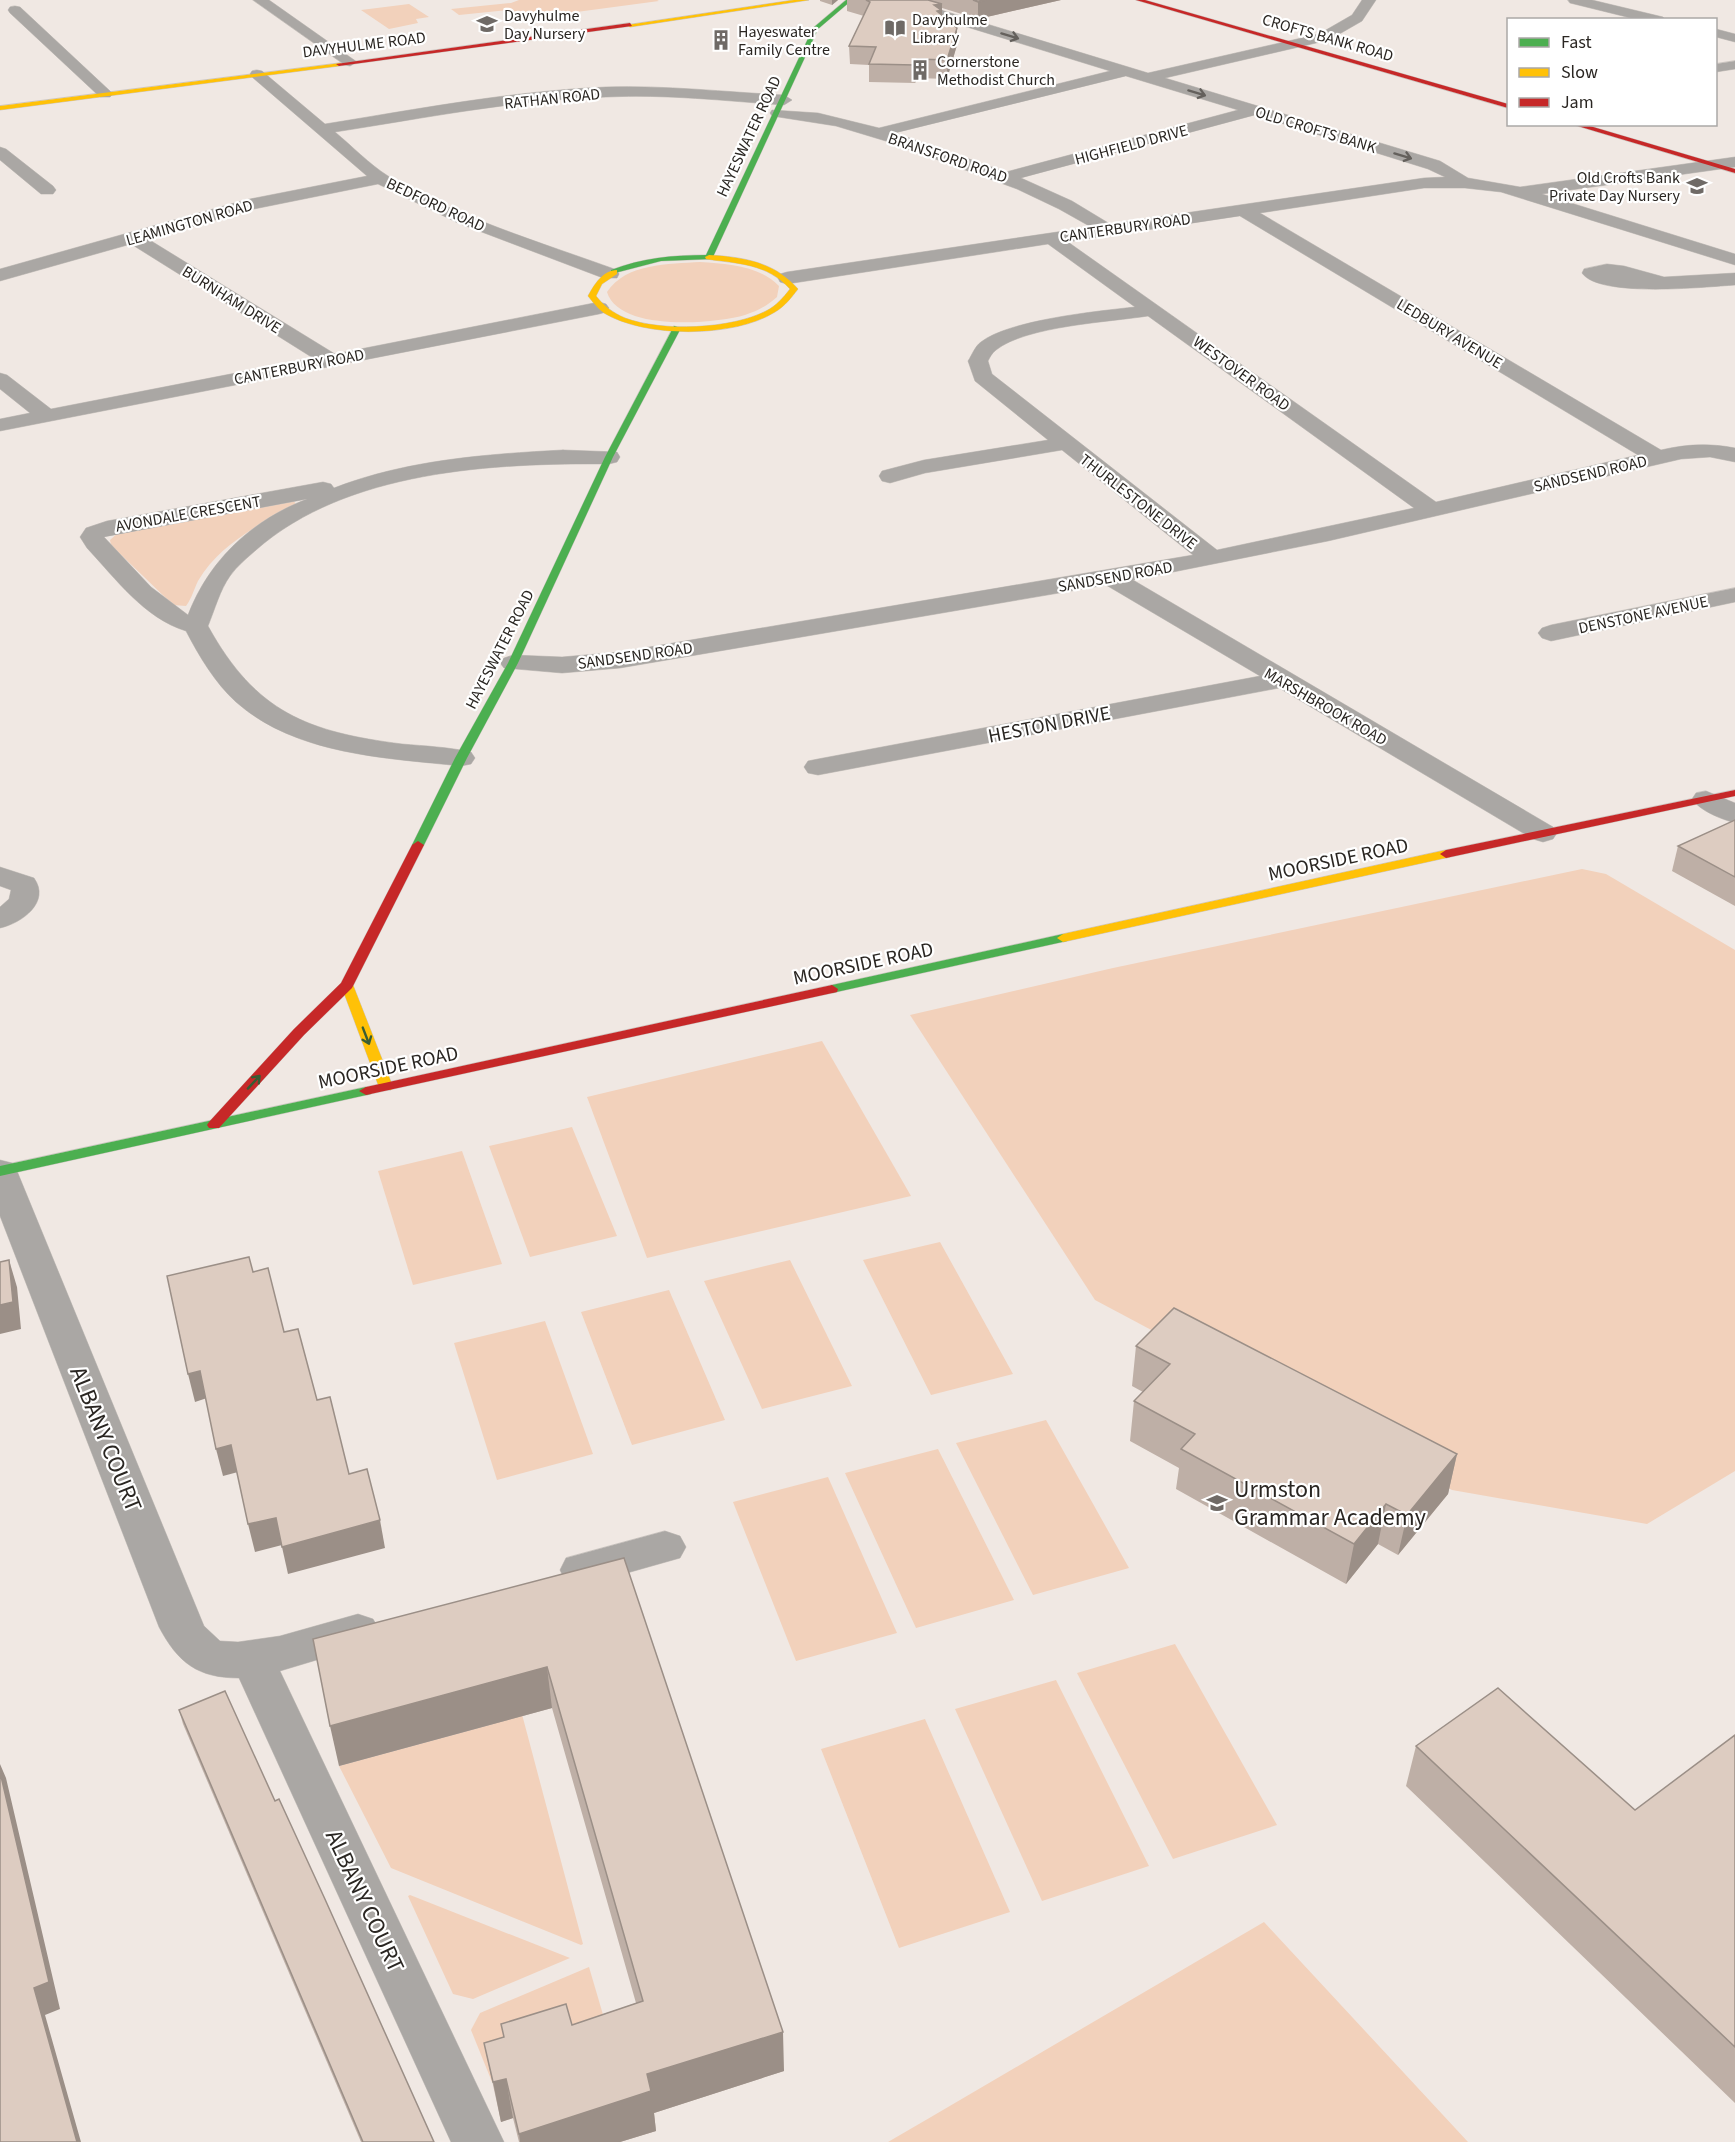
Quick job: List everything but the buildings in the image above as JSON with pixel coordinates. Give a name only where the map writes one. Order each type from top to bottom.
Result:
[{"type":"main road","points":[[732,12],[806,0]]},
{"type":"main road","name":"CROFTS BANK ROAD","points":[[1139,0],[1505,103]]},
{"type":"main road","points":[[732,12],[819,7],[846,2]]},
{"type":"main road","name":"HAYESWATER ROAD","points":[[709,257],[816,28],[846,2]]},
{"type":"main road","name":"HAYESWATER ROAD","points":[[816,28],[815,14],[819,7]]},
{"type":"main road","name":"DAVYHULME ROAD","points":[[0,108],[732,12]]},
{"type":"main road","points":[[1581,126],[1735,171]]},
{"type":"main road","points":[[709,257],[754,263],[772,269],[787,278],[794,289],[791,299],[780,309],[761,317],[736,323],[677,328],[647,325],[619,318],[599,308],[592,296],[596,285],[610,274],[645,262],[667,258],[709,257]]},
{"type":"main road","name":"HAYESWATER ROAD","points":[[214,1125],[299,1032],[347,985],[460,758],[513,663],[609,457],[677,328]]},
{"type":"main road","name":"MOORSIDE ROAD","points":[[0,1171],[1735,793]]},
{"type":"main road","points":[[347,985],[386,1087]]},
{"type":"street","points":[[260,0],[350,62]]},
{"type":"street","name":"OLD CROFTS BANK","points":[[894,0],[1434,165],[1452,173],[1464,182],[1491,185],[1519,192],[1735,260]]},
{"type":"street","points":[[1148,78],[1315,39],[1339,30],[1362,14],[1369,0]]},
{"type":"street","points":[[1575,0],[1650,18]]},
{"type":"street","points":[[1571,15],[1590,4]]},
{"type":"street","points":[[15,10],[105,94]]},
{"type":"street","points":[[1717,33],[1735,38]]},
{"type":"street","points":[[1717,68],[1735,65]]},
{"type":"street","points":[[878,133],[1126,71]]},
{"type":"street","name":"BEDFORD ROAD","points":[[257,74],[380,178],[451,214],[610,274]]},
{"type":"street","name":"RATHAN ROAD","points":[[322,129],[485,105],[592,93],[632,92],[781,106]]},
{"type":"street","name":"BRANSFORD ROAD","points":[[781,106],[878,133],[1007,177],[1059,200],[1107,230]]},
{"type":"street","name":"HIGHFIELD DRIVE","points":[[1007,177],[1256,111]]},
{"type":"street","points":[[0,152],[47,190]]},
{"type":"street","points":[[1519,192],[1735,162]]},
{"type":"street","name":"LEAMINGTON ROAD","points":[[0,275],[281,197],[380,178]]},
{"type":"street","name":"CANTERBURY ROAD","points":[[787,278],[1424,183],[1464,182]]},
{"type":"street","name":"LEDBURY AVENUE","points":[[1243,210],[1657,457]]},
{"type":"street","name":"BURNHAM DRIVE","points":[[133,237],[331,360]]},
{"type":"street","name":"WESTOVER ROAD","points":[[1051,238],[1432,510]]},
{"type":"street","points":[[1657,282],[1735,279]]},
{"type":"street","name":"CANTERBURY ROAD","points":[[0,425],[599,308]]},
{"type":"street","name":"THURLESTONE DRIVE","points":[[1154,310],[1043,327],[1012,335],[987,346],[978,361],[982,377],[1212,558]]},
{"type":"street","points":[[0,379],[46,415]]},
{"type":"street","name":"THURLESTONE DRIVE","points":[[890,476],[924,467],[1066,443]]},
{"type":"street","name":"SANDSEND ROAD","points":[[513,663],[562,665],[620,660],[1110,577],[1212,558],[1432,510],[1681,452],[1710,450],[1735,455]]},
{"type":"street","name":"AVONDALE CRESCENT","points":[[355,488],[326,489],[286,495],[107,528],[94,533],[92,537],[95,543],[163,611],[183,624],[196,626],[209,588],[228,562],[251,540],[271,526],[305,508],[355,488],[410,473],[502,458],[561,455],[609,457]]},
{"type":"street","name":"MARSHBROOK ROAD","points":[[1110,577],[1543,833]]},
{"type":"street","name":"DENSTONE AVENUE","points":[[1551,633],[1735,595]]},
{"type":"street","points":[[196,626],[209,651],[235,686],[248,699],[284,722],[343,742],[460,758]]},
{"type":"street","name":"HESTON DRIVE","points":[[818,767],[1281,680]]},
{"type":"street","points":[[1706,799],[1735,814]]},
{"type":"street","points":[[0,876],[24,884],[27,891],[25,900],[0,919]]},
{"type":"street","name":"ALBANY COURT","points":[[0,1171],[181,1627],[190,1642],[206,1655],[225,1661],[252,1660],[390,1623]]},
{"type":"street","points":[[550,1578],[666,1547]]},
{"type":"street","name":"ALBANY COURT","points":[[252,1660],[478,2142]]},
{"type":"shaded area","points":[[519,0],[659,1],[524,19],[508,10],[459,15],[451,9],[511,3]]},
{"type":"shaded area","points":[[409,4],[429,17],[416,19],[418,23],[389,29],[361,10]]},
{"type":"shaded area","points":[[700,262],[742,267],[762,274],[779,286],[777,297],[762,308],[745,315],[712,321],[669,322],[629,314],[615,305],[607,292],[615,282],[637,270],[662,265]]},
{"type":"shaded area","points":[[294,501],[296,505],[240,537],[217,557],[198,581],[186,606],[173,605],[111,545],[110,540],[119,532]]},
{"type":"shaded area","points":[[1582,869],[1606,874],[1735,950],[1735,1471],[1647,1524],[1452,1490],[1095,1300],[910,1015],[1113,968]]},
{"type":"shaded area","points":[[822,1041],[911,1196],[647,1258],[587,1097]]},
{"type":"shaded area","points":[[572,1127],[617,1236],[530,1257],[489,1146]]},
{"type":"shaded area","points":[[462,1151],[502,1264],[413,1285],[378,1171]]},
{"type":"shaded area","points":[[940,1242],[1013,1374],[931,1395],[863,1260]]},
{"type":"shaded area","points":[[790,1260],[852,1386],[762,1409],[704,1281]]},
{"type":"shaded area","points":[[669,1290],[725,1420],[632,1445],[581,1312]]},
{"type":"shaded area","points":[[545,1321],[593,1454],[497,1480],[454,1343]]},
{"type":"shaded area","points":[[1046,1420],[1129,1568],[1033,1595],[956,1443]]},
{"type":"shaded area","points":[[938,1449],[1014,1600],[916,1628],[845,1473]]},
{"type":"shaded area","points":[[828,1477],[897,1633],[796,1661],[733,1502]]},
{"type":"shaded area","points":[[1175,1644],[1277,1825],[1173,1859],[1077,1673]]},
{"type":"shaded area","points":[[1056,1680],[1149,1866],[1042,1901],[955,1709]]},
{"type":"shaded area","points":[[519,1703],[583,1944],[581,1945],[391,1868],[339,1766],[493,1724]]},
{"type":"shaded area","points":[[925,1719],[1010,1912],[899,1948],[821,1749]]},
{"type":"shaded area","points":[[408,1896],[570,1958],[473,1999],[453,1994]]},
{"type":"shaded area","points":[[1264,1922],[1468,2142],[888,2142],[931,2117]]},
{"type":"shaded area","points":[[589,1967],[614,2052],[492,2082],[471,2030],[480,2013]]},
{"type":"traffic: fast","points":[[709,257],[816,28],[849,0]]},
{"type":"traffic: fast","points":[[614,272],[649,261],[709,257]]},
{"type":"traffic: fast","points":[[418,845],[461,758],[513,663],[609,457],[677,328]]},
{"type":"traffic: fast","points":[[832,989],[1063,938]]},
{"type":"traffic: fast","points":[[0,1171],[366,1091]]},
{"type":"traffic: slow","points":[[630,25],[806,0]]},
{"type":"traffic: slow","points":[[0,108],[339,64]]},
{"type":"traffic: slow","points":[[614,272],[599,283],[592,296],[604,310],[622,320],[646,326],[698,328],[747,321],[773,310],[794,289],[776,273],[756,264],[709,257]]},
{"type":"traffic: slow","points":[[1063,938],[1446,854]]},
{"type":"traffic: slow","points":[[347,985],[386,1087]]},
{"type":"traffic: jam","points":[[1139,0],[1507,106]]},
{"type":"traffic: jam","points":[[339,64],[630,25]]},
{"type":"traffic: jam","points":[[1581,126],[1735,171]]},
{"type":"traffic: jam","points":[[1446,854],[1735,793]]},
{"type":"traffic: jam","points":[[214,1125],[299,1032],[347,985],[418,845]]},
{"type":"traffic: jam","points":[[366,1091],[832,989]]},
{"type":"place","name":"Davyhulme Day Nursery","points":[[487,24]]},
{"type":"place","name":"Davyhulme Library","points":[[895,28]]},
{"type":"place","name":"Hayeswater Family Centre","points":[[721,40]]},
{"type":"place","name":"Cornerstone Methodist Church","points":[[920,70]]},
{"type":"place","name":"Old Crofts Bank Private Day Nursery","points":[[1697,186]]},
{"type":"place","name":"Urmston Grammar Academy","points":[[1217,1503]]}]
